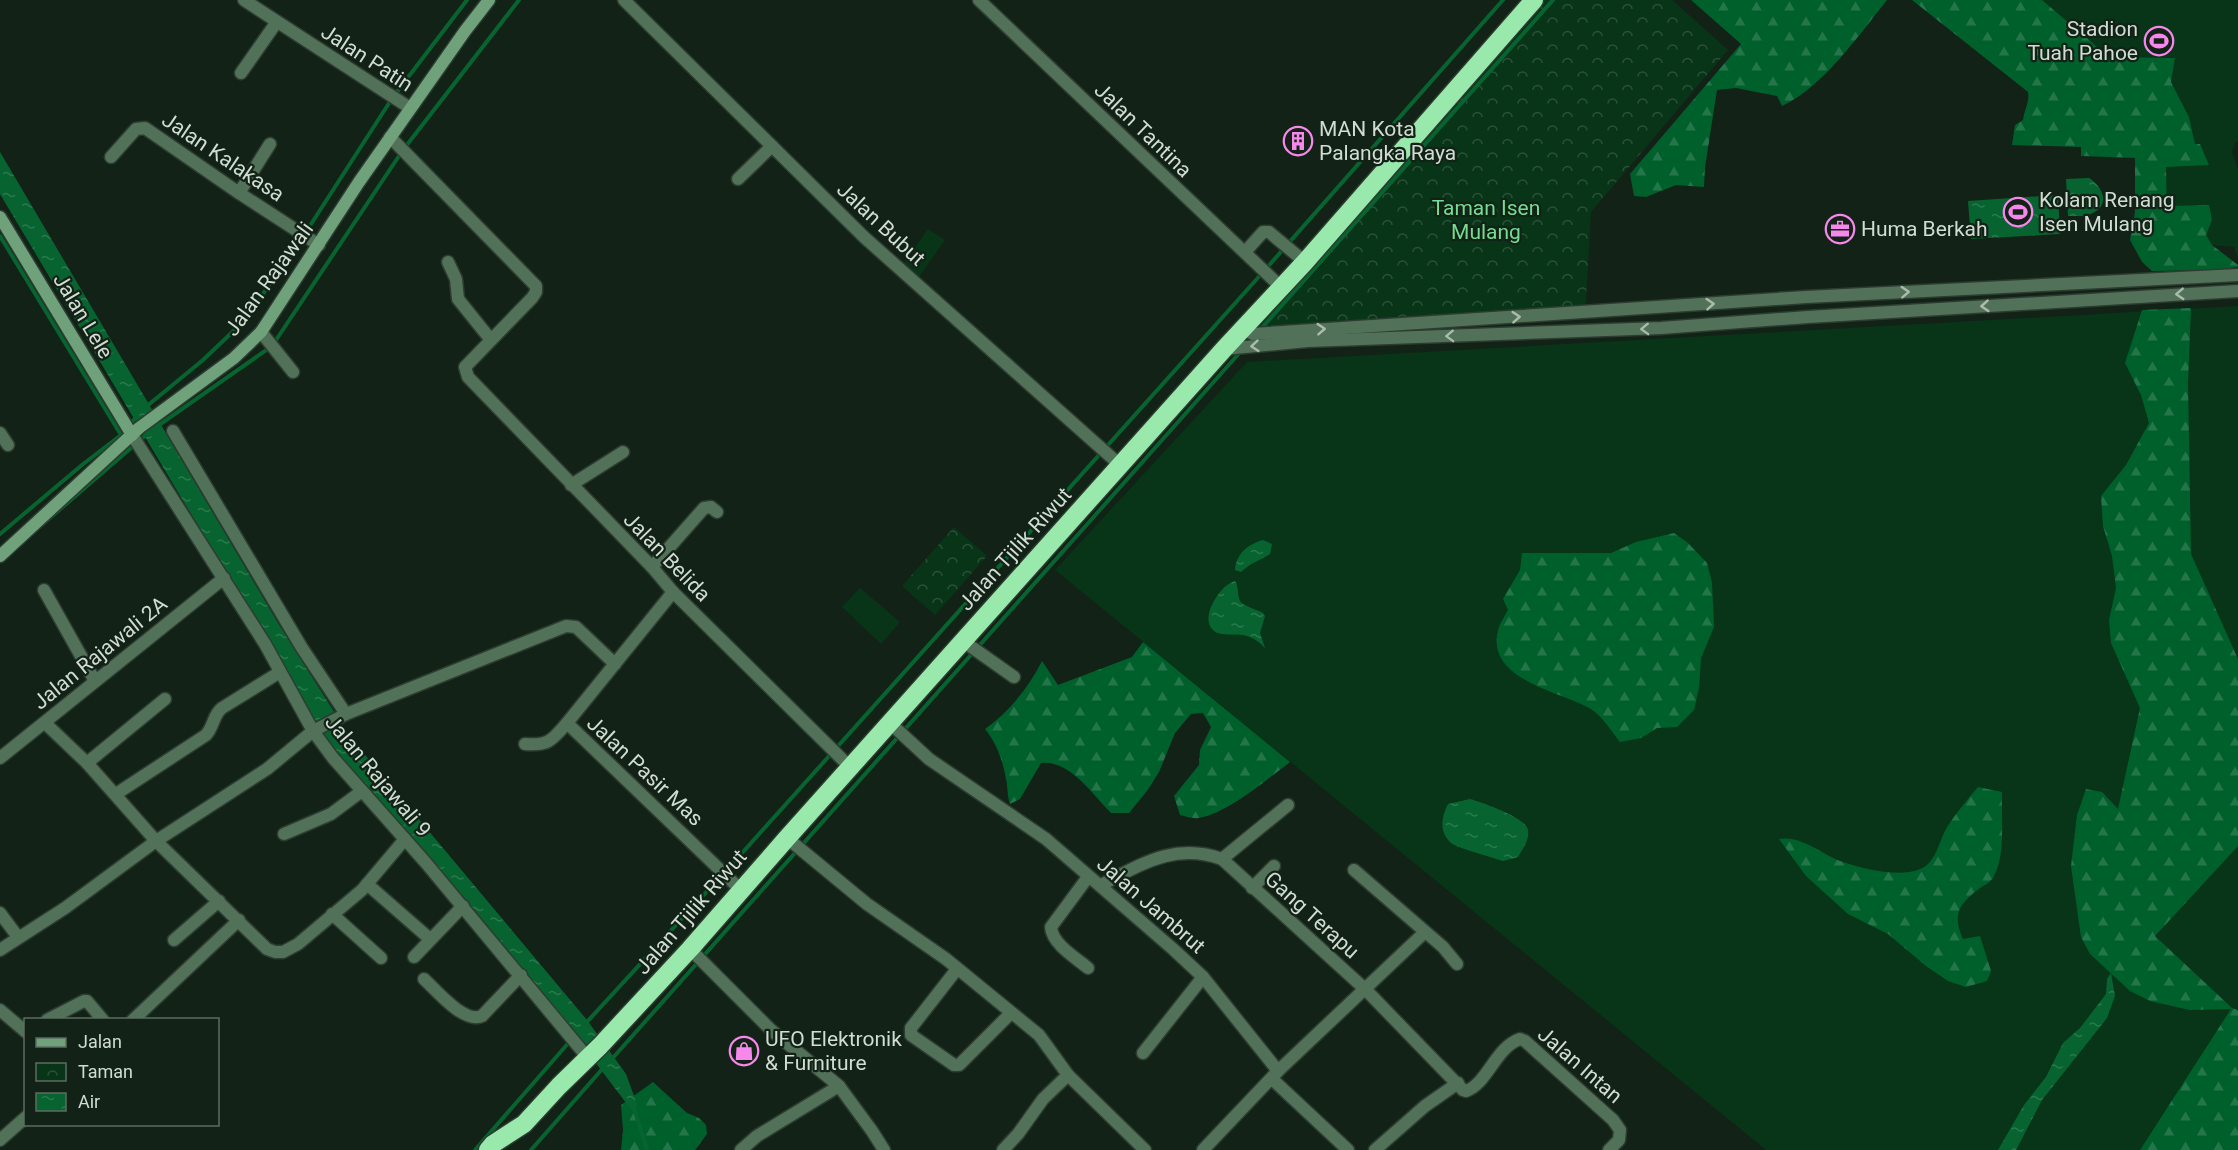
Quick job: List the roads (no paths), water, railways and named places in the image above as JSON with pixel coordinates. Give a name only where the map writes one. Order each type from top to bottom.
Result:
[{"type":"highway","name":"Jalan Tjilik Riwut","points":[[512,1150],[525,1124],[690,949],[1120,465],[1305,262],[1526,3]]},
{"type":"highway","name":"Jalan Tjilik Riwut","points":[[488,1150],[493,1144],[525,1124]]},
{"type":"main road","name":"Jalan Rajawali","points":[[0,556],[135,432],[234,358],[261,332],[390,137],[489,0]]},
{"type":"main road","name":"Jalan Lele","points":[[0,218],[135,432]]},
{"type":"street","name":"Jalan Patin","points":[[244,0],[410,108]]},
{"type":"street","name":"Jalan Bubut","points":[[624,0],[864,237],[1120,465]]},
{"type":"street","name":"Jalan Tantina","points":[[979,0],[1281,288]]},
{"type":"street","points":[[241,73],[276,22]]},
{"type":"street","name":"Jalan Kalakasa","points":[[111,157],[136,129],[145,128],[319,245]]},
{"type":"street","points":[[390,137],[448,198],[535,283],[535,295],[491,340],[458,299],[456,279],[448,262]]},
{"type":"street","points":[[239,193],[270,144]]},
{"type":"street","points":[[738,179],[772,146]]},
{"type":"street","points":[[1245,252],[1263,232],[1269,232],[1305,262]]},
{"type":"street","points":[[1244,328],[1253,334],[1818,297],[2238,275]]},
{"type":"street","points":[[1224,349],[1308,341],[1661,328],[2238,291]]},
{"type":"street","points":[[261,332],[293,372]]},
{"type":"street","name":"Jalan Belida","points":[[491,340],[465,367],[468,378],[652,567],[673,592],[850,767]]},
{"type":"street","points":[[173,431],[342,717]]},
{"type":"street","name":"Jalan Rajawali 9","points":[[135,432],[333,758],[521,975],[599,1047]]},
{"type":"street","points":[[0,433],[8,445]]},
{"type":"street","points":[[571,485],[623,452]]},
{"type":"street","points":[[652,567],[704,508],[711,507],[717,512]]},
{"type":"street","name":"Jalan Rajawali 2A","points":[[0,758],[224,578]]},
{"type":"street","points":[[44,590],[95,681]]},
{"type":"street","name":"Jalan Pasir Mas","points":[[673,592],[567,723],[741,890]]},
{"type":"street","points":[[0,950],[84,894],[156,841],[267,769],[315,729],[566,626],[576,627],[615,664]]},
{"type":"street","points":[[963,641],[1014,677]]},
{"type":"street","points":[[116,794],[206,735],[213,726],[217,712],[280,672]]},
{"type":"street","points":[[87,763],[165,699]]},
{"type":"street","points":[[45,723],[87,763],[156,841],[240,920],[267,949],[275,952],[283,952],[298,944],[367,884],[405,839]]},
{"type":"street","points":[[525,744],[544,745],[567,723]]},
{"type":"street","name":"Jalan Jambrut","points":[[890,723],[929,759],[1046,839],[1203,977],[1275,1075],[1348,1150]]},
{"type":"street","points":[[284,834],[331,814],[362,791]]},
{"type":"street","points":[[1101,885],[1148,861],[1167,855],[1185,852],[1208,854],[1222,859],[1288,805]]},
{"type":"street","points":[[787,838],[867,904],[957,969],[1039,1035],[1068,1075],[1139,1148]]},
{"type":"street","name":"Gang Terapu","points":[[1222,859],[1366,990],[1462,1087]]},
{"type":"street","points":[[1252,888],[1274,866]]},
{"type":"street","points":[[1354,870],[1443,947],[1457,964]]},
{"type":"street","points":[[1088,877],[1050,927],[1051,934],[1060,944],[1088,968]]},
{"type":"street","points":[[367,884],[430,939]]},
{"type":"street","points":[[174,940],[219,901]]},
{"type":"street","points":[[414,957],[463,906]]},
{"type":"street","points":[[0,913],[18,937]]},
{"type":"street","points":[[332,914],[381,958]]},
{"type":"street","points":[[135,1018],[240,920]]},
{"type":"street","points":[[1222,1150],[1207,1146],[1275,1075],[1425,932]]},
{"type":"street","points":[[690,949],[771,1030],[839,1086],[884,1150]]},
{"type":"street","points":[[957,969],[911,1028],[911,1035],[954,1065],[959,1065],[1011,1013]]},
{"type":"street","points":[[424,979],[464,1015],[477,1018],[482,1016],[521,975]]},
{"type":"street","points":[[1143,1053],[1203,977]]},
{"type":"street","points":[[51,1018],[84,1001],[102,1018]]},
{"type":"street","points":[[0,1010],[24,1031]]},
{"type":"street","name":"Jalan Intan","points":[[1462,1087],[1473,1088],[1498,1056],[1520,1038],[1613,1120],[1620,1130],[1619,1140],[1610,1150]]},
{"type":"street","points":[[1003,1150],[1043,1100],[1068,1075]]},
{"type":"street","points":[[741,1150],[757,1136],[839,1086]]},
{"type":"street","points":[[1375,1150],[1425,1106],[1462,1087]]},
{"type":"street","points":[[0,1140],[24,1119]]},
{"type":"water","points":[[0,152],[278,623],[350,737],[587,1020],[626,1074],[637,1104],[636,1111],[630,1108],[573,1033],[333,752],[0,194]]},
{"type":"water","points":[[2089,178],[2101,190],[2102,205],[2090,214],[2068,216],[2066,179]]},
{"type":"water","points":[[2058,195],[2060,234],[1971,239],[1968,201]]},
{"type":"water","points":[[1263,540],[1272,544],[1270,554],[1241,572],[1235,570],[1244,550]]},
{"type":"water","points":[[1235,581],[1240,601],[1265,616],[1260,633],[1265,648],[1250,637],[1218,633],[1209,624],[1213,602],[1229,583]]},
{"type":"water","points":[[1470,799],[1503,811],[1526,825],[1528,837],[1518,857],[1503,861],[1459,847],[1447,839],[1442,825],[1448,804]]},
{"type":"water","points":[[2111,973],[2115,996],[2107,1018],[2042,1100],[2016,1150],[1998,1150],[2024,1105],[2046,1077],[2063,1043],[2080,1028],[2106,994],[2107,979]]},
{"type":"waterway","points":[[147,406],[203,360],[244,321],[304,235],[393,97],[467,0]]},
{"type":"waterway","points":[[159,425],[272,346],[403,150],[519,0]]},
{"type":"waterway","points":[[726,871],[1264,271],[1503,0]]},
{"type":"waterway","points":[[1259,331],[1553,0]]},
{"type":"waterway","points":[[0,236],[121,435]]},
{"type":"waterway","points":[[611,1060],[1242,350]]},
{"type":"waterway","points":[[0,534],[121,435],[136,417]]},
{"type":"waterway","points":[[36,530],[146,435]]},
{"type":"waterway","points":[[586,1023],[721,876]]},
{"type":"waterway","points":[[475,1150],[571,1040]]},
{"type":"waterway","points":[[531,1150],[604,1067]]},
{"type":"waterway","points":[[634,1108],[647,1150]]},
{"type":"place","name":"Stadion Tuah Pahoe","points":[[2159,41]]},
{"type":"place","name":"MAN Kota Palangka Raya","points":[[1298,141]]},
{"type":"place","name":"Kolam Renang Isen Mulang","points":[[2018,212]]},
{"type":"place","name":"Huma Berkah","points":[[1840,229]]},
{"type":"place","name":"UFO Elektronik & Furniture","points":[[744,1051]]},
{"type":"park label","name":"Taman Isen Mulang","points":[[1486,220]]}]
